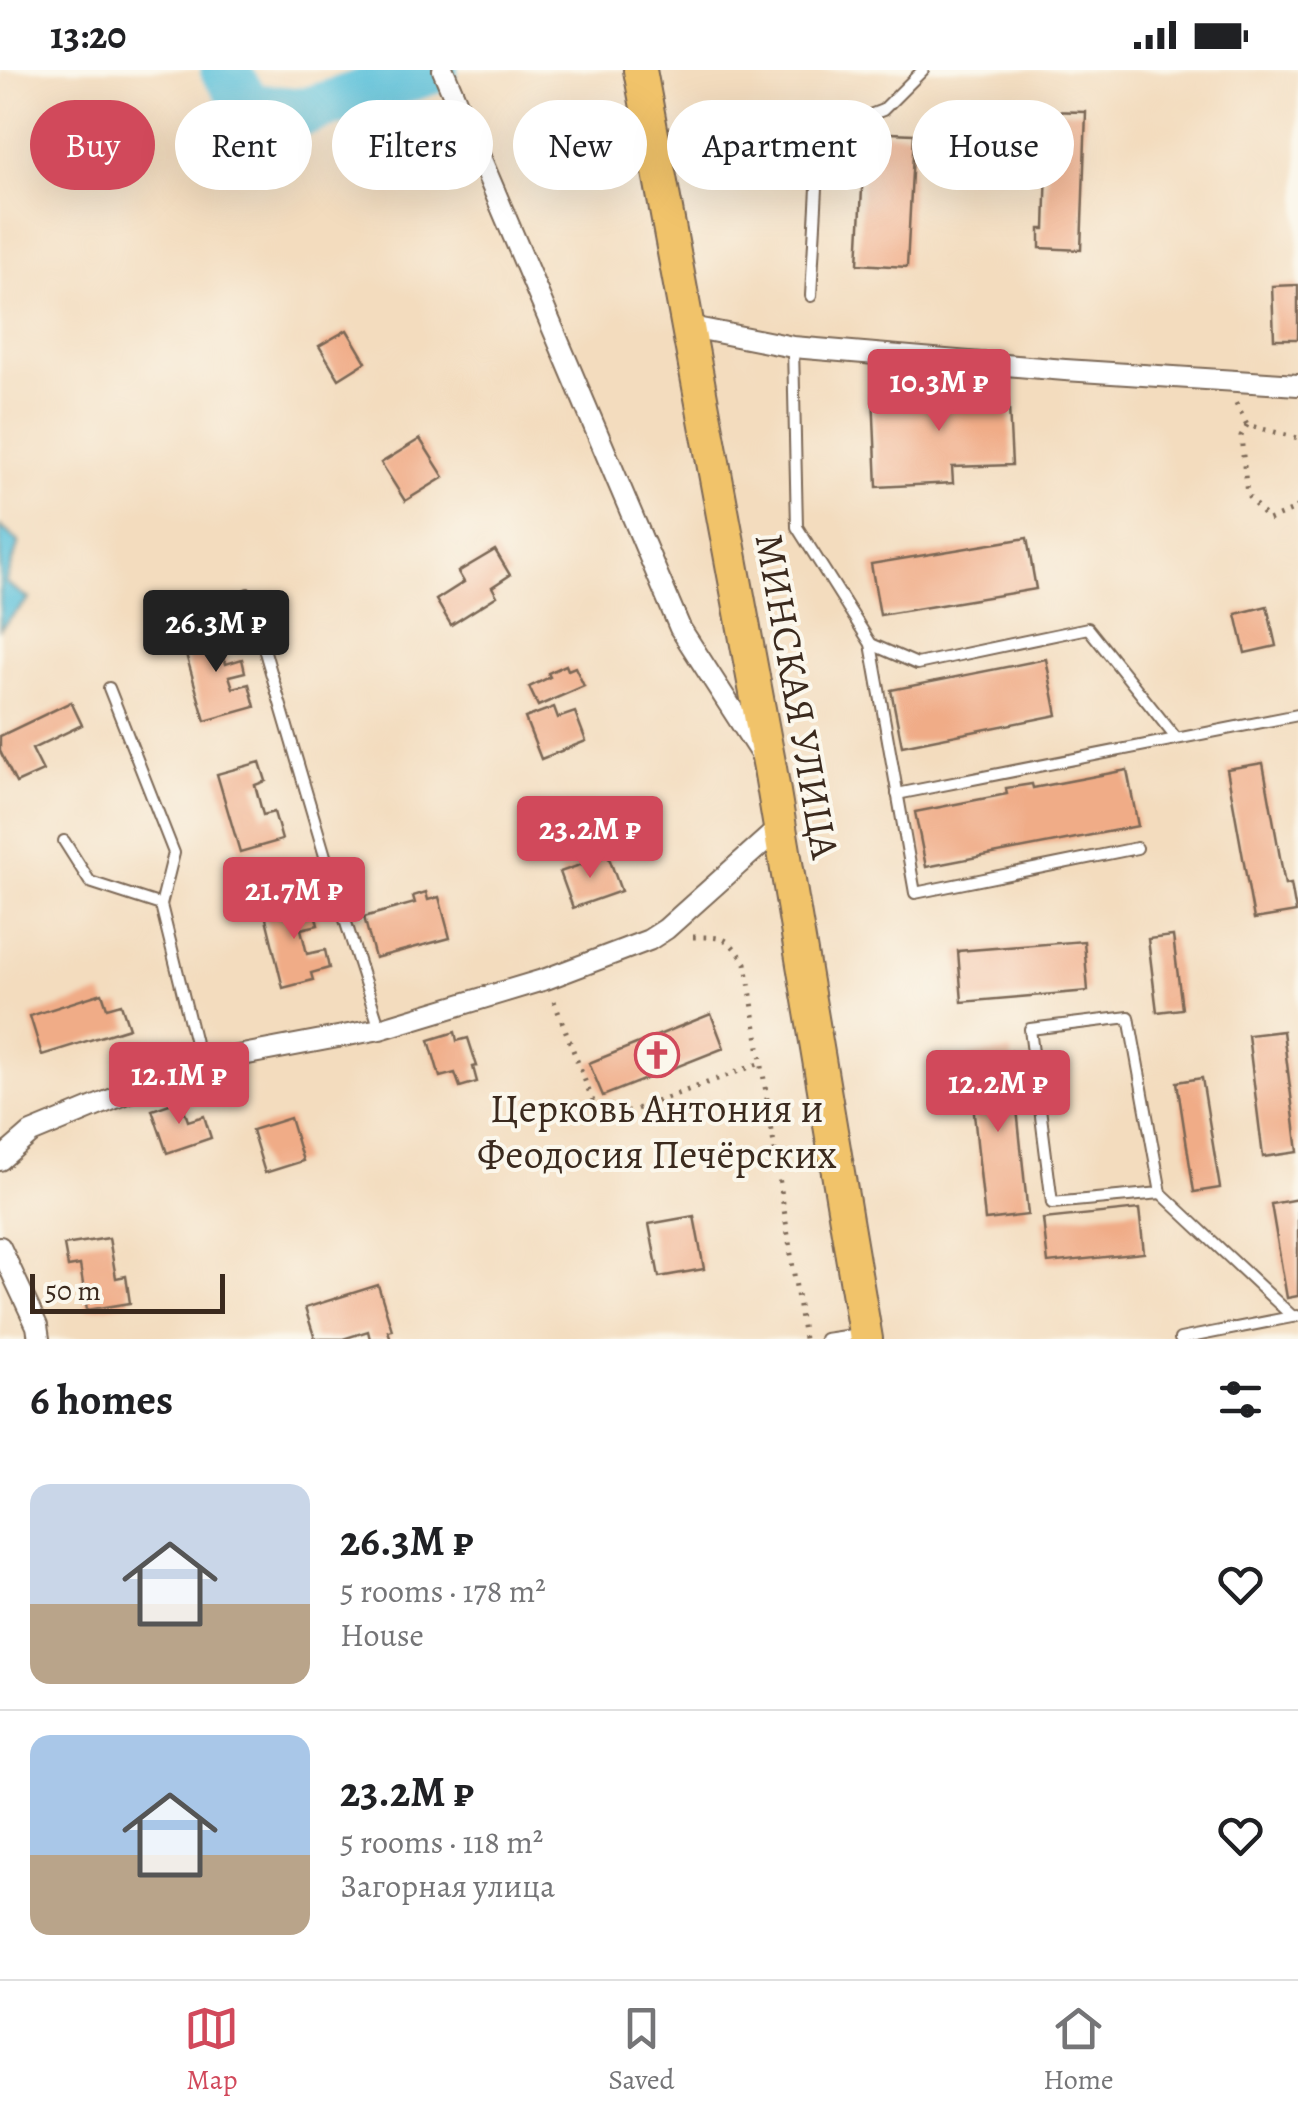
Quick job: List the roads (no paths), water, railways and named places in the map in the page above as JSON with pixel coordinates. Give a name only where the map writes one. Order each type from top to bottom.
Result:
[{"type":"main road","name":"МИНСКАЯ УЛИЦА","points":[[640,70],[770,768],[865,1336]]},
{"type":"street","points":[[442,70],[680,628],[770,768]]},
{"type":"street","points":[[686,326],[793,347],[1065,370],[1298,384]]},
{"type":"street","points":[[0,1160],[31,1133],[200,1063],[380,1029],[546,979],[649,940],[780,827]]},
{"type":"street","points":[[0,1247],[37,1326],[39,1339]]},
{"type":"lane","points":[[811,296],[820,134],[883,110],[924,70]]},
{"type":"lane","points":[[793,347],[797,527],[872,644],[914,893],[1136,848]]},
{"type":"lane","points":[[248,594],[380,1029]]},
{"type":"lane","points":[[872,644],[918,664],[1088,628],[1176,738]]},
{"type":"lane","points":[[109,688],[174,854],[160,905],[200,1063]]},
{"type":"lane","points":[[897,794],[1298,714]]},
{"type":"lane","points":[[64,841],[90,882],[160,905]]},
{"type":"lane","points":[[1161,1193],[1052,1203],[1030,1029],[1129,1017],[1161,1193],[1295,1316]]},
{"type":"lane","points":[[1180,1339],[1295,1316]]},
{"type":"lane","points":[[825,1339],[865,1336]]},
{"type":"water","points":[[0,526],[19,542],[6,583],[29,599],[0,629]]},
{"type":"waterway","points":[[224,70],[250,107],[304,112],[434,70]]},
{"type":"place","name":"Церковь Антония и Феодосия Печёрских","points":[[657,1055]]}]
